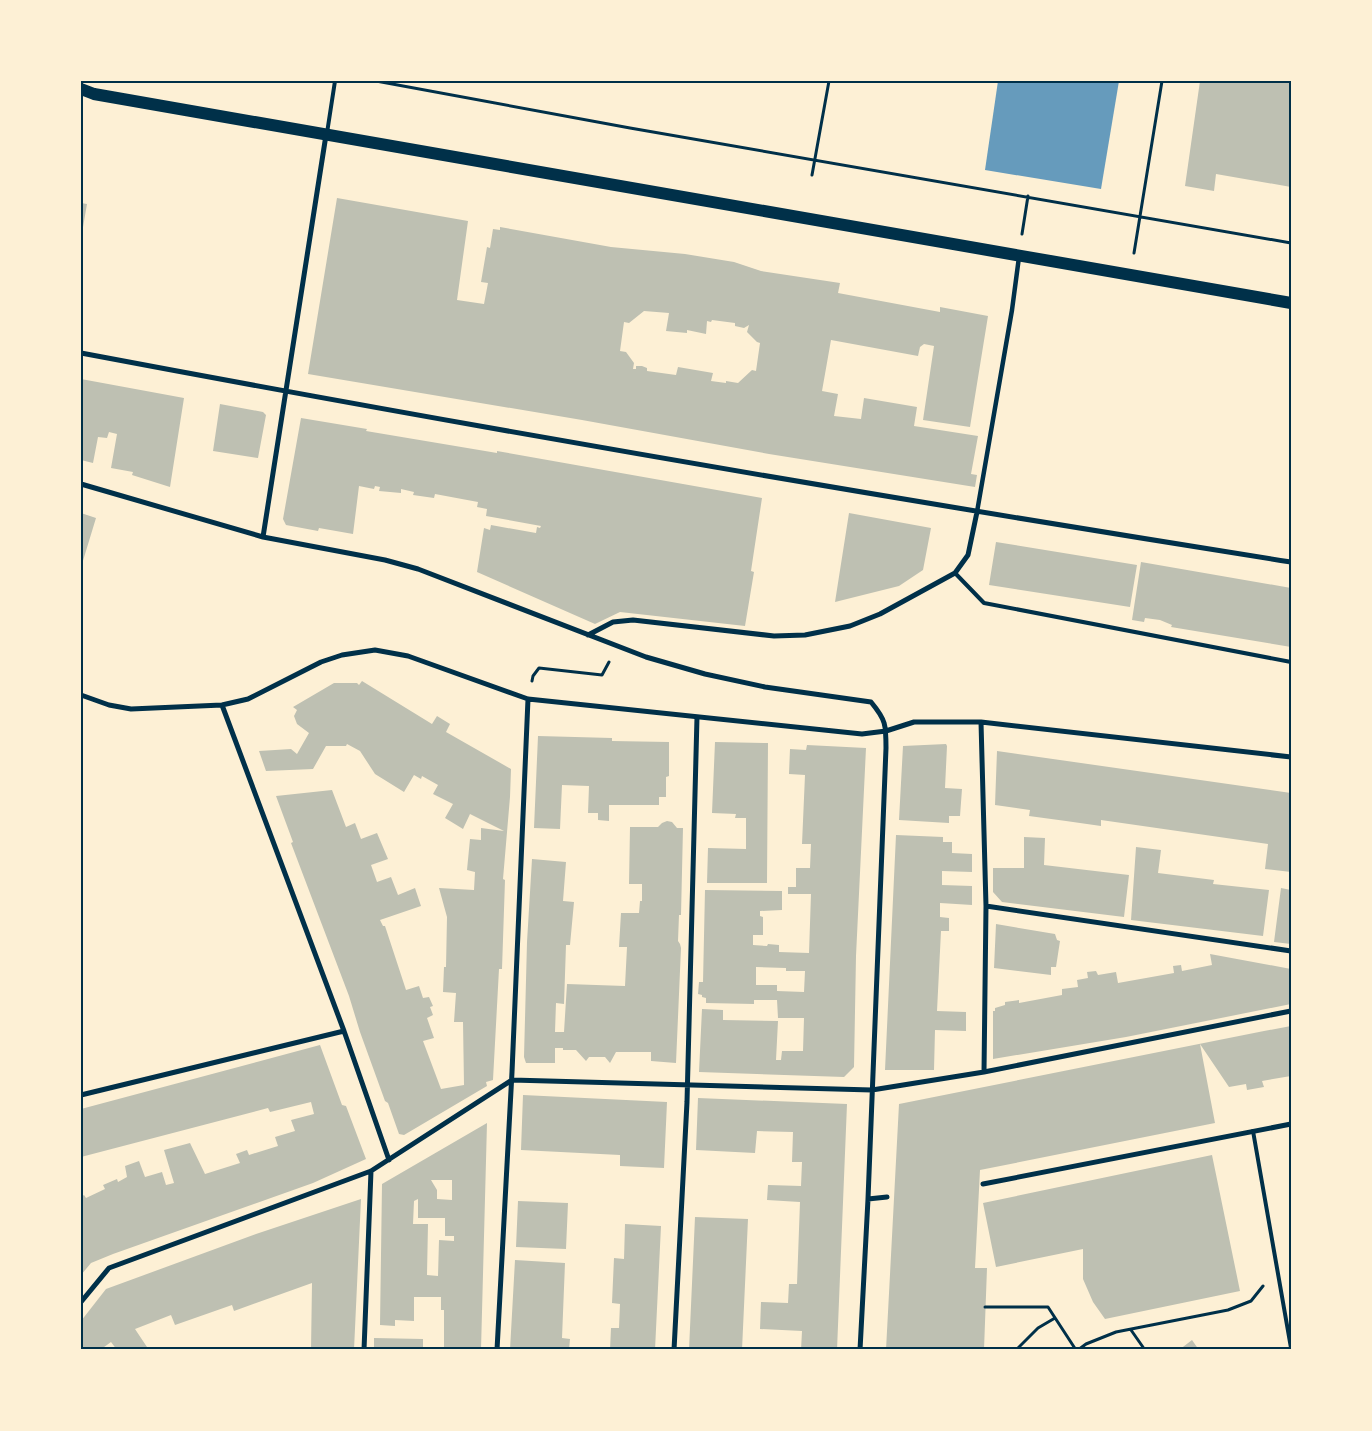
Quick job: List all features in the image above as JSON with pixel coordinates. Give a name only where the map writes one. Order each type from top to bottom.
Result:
[{"type":"main road","points":[[81,89],[88,96],[326,135],[1291,303]]},
{"type":"street","points":[[264,537],[326,135]]},
{"type":"street","points":[[588,635],[613,622],[632,620],[774,636],[805,635],[850,626],[880,614],[955,573],[968,555],[977,512],[1012,310],[1019,257]]},
{"type":"street","points":[[81,352],[287,391],[977,512],[1291,562]]},
{"type":"street","points":[[81,484],[264,537],[385,560],[418,569],[646,657],[705,674],[765,687],[871,702],[883,716],[886,731],[868,1199],[860,1350]]},
{"type":"street","points":[[81,695],[109,705],[131,709],[222,705],[248,699],[321,662],[342,655],[375,650],[408,656],[528,699],[862,734],[886,731],[914,722],[981,722],[1291,757]]},
{"type":"street","points":[[497,1350],[512,1080],[528,699]]},
{"type":"street","points":[[222,705],[344,1031],[389,1160]]},
{"type":"street","points":[[674,1350],[687,1084],[697,717]]},
{"type":"street","points":[[981,722],[986,906],[984,1072]]},
{"type":"street","points":[[986,906],[1291,951]]},
{"type":"street","points":[[81,1302],[109,1268],[371,1171],[512,1080],[872,1090],[984,1072],[1291,1011]]},
{"type":"street","points":[[81,1095],[344,1031]]},
{"type":"street","points":[[983,1184],[1291,1124]]},
{"type":"street","points":[[364,1350],[371,1171]]},
{"type":"street","points":[[868,1199],[887,1197]]},
{"type":"lane","points":[[326,135],[335,81]]},
{"type":"lane","points":[[955,573],[984,603],[1291,662]]},
{"type":"lane","points":[[1253,1131],[1291,1348]]},
{"type":"path","points":[[376,81],[630,128],[1291,243]]},
{"type":"path","points":[[812,175],[828,81]]},
{"type":"path","points":[[1130,276],[1162,81]]},
{"type":"path","points":[[1019,257],[1028,196]]},
{"type":"path","points":[[538,668],[602,675]]},
{"type":"path","points":[[985,1307],[1048,1307],[1077,1350],[1086,1344],[1116,1332],[1228,1310],[1251,1301],[1277,1268]]},
{"type":"path","points":[[1016,1350],[1038,1328],[1055,1318]]},
{"type":"path","points":[[1130,1330],[1145,1350]]},
{"type":"water","points":[[998,81],[1119,81],[1101,189],[985,170]]},
{"type":"building","points":[[1200,81],[1291,81],[1291,187],[1216,174],[1214,191],[1185,186]]},
{"type":"building","points":[[337,198],[468,221],[457,300],[484,304],[488,283],[481,282],[487,247],[490,248],[493,229],[500,230],[500,227],[611,247],[685,254],[734,262],[761,271],[840,283],[838,293],[940,312],[940,307],[988,316],[970,427],[923,420],[934,346],[924,344],[920,347],[918,356],[831,340],[822,391],[838,394],[834,416],[861,419],[864,398],[917,407],[914,426],[978,436],[971,474],[977,475],[975,487],[769,454],[582,420],[308,374]],"holes":[[[644,311],[669,313],[666,331],[687,333],[687,330],[706,334],[707,321],[711,322],[712,320],[735,323],[735,326],[744,328],[749,325],[747,332],[760,343],[756,371],[752,370],[738,383],[726,381],[726,383],[711,381],[713,373],[678,367],[676,375],[647,371],[647,368],[642,366],[636,366],[636,369],[633,369],[634,363],[626,352],[620,351],[624,322],[629,323]]]},
{"type":"building","points":[[81,203],[87,204],[82,233],[81,233]]},
{"type":"building","points":[[81,379],[184,398],[170,487],[132,475],[133,472],[111,468],[117,434],[109,432],[107,438],[98,437],[93,463],[81,460]]},
{"type":"building","points":[[220,404],[263,412],[266,415],[258,458],[213,451]]},
{"type":"building","points":[[301,418],[367,429],[366,431],[497,453],[497,451],[762,498],[751,571],[754,572],[745,626],[620,612],[595,624],[477,572],[484,528],[490,530],[491,525],[536,533],[537,527],[540,528],[541,526],[486,516],[487,509],[477,507],[478,502],[435,494],[434,498],[413,495],[414,492],[401,489],[401,493],[379,491],[380,487],[375,486],[374,489],[359,486],[353,534],[319,528],[318,531],[286,525],[283,519]]},
{"type":"building","points":[[81,513],[96,518],[82,564],[81,564]]},
{"type":"building","points":[[849,513],[931,528],[923,570],[899,586],[835,602]]},
{"type":"building","points":[[996,542],[1137,565],[1130,607],[989,585]]},
{"type":"building","points":[[1141,562],[1291,588],[1291,647],[1171,627],[1172,625],[1160,620],[1145,618],[1144,622],[1132,620]]},
{"type":"building","points":[[362,681],[432,724],[437,716],[450,724],[446,732],[511,769],[503,879],[505,880],[502,969],[499,969],[493,1080],[486,1082],[487,1086],[404,1135],[399,1134],[388,1103],[385,1101],[349,996],[291,843],[293,842],[276,796],[332,790],[346,827],[355,823],[361,839],[377,833],[388,859],[371,865],[377,882],[391,877],[398,895],[415,888],[421,906],[380,920],[383,926],[385,926],[406,990],[419,986],[423,998],[429,997],[433,1006],[430,1007],[433,1015],[427,1018],[434,1038],[423,1041],[441,1089],[464,1085],[463,1022],[454,1022],[456,993],[443,992],[444,967],[446,967],[447,917],[439,888],[474,890],[475,872],[467,870],[470,839],[481,840],[481,828],[504,831],[470,814],[463,829],[445,818],[453,804],[433,794],[438,785],[422,776],[421,779],[414,775],[404,792],[375,774],[360,751],[347,744],[346,746],[326,746],[313,769],[266,771],[259,751],[291,749],[297,754],[309,733],[297,724],[294,716],[297,710],[293,707],[334,683],[357,683],[359,685]]},
{"type":"building","points":[[538,736],[612,738],[612,741],[669,742],[669,776],[666,777],[666,797],[659,797],[659,805],[609,805],[609,821],[598,820],[598,813],[588,813],[589,786],[562,785],[560,829],[534,828]]},
{"type":"building","points":[[715,742],[768,743],[767,883],[707,883],[708,848],[746,849],[746,818],[735,818],[736,814],[712,813]]},
{"type":"building","points":[[946,744],[945,788],[962,789],[960,816],[949,816],[949,823],[899,820],[903,746]]},
{"type":"building","points":[[807,745],[866,748],[856,956],[854,1067],[844,1077],[699,1072],[702,1009],[723,1010],[723,1020],[778,1021],[776,1060],[781,1060],[782,1051],[803,1051],[804,1018],[778,1018],[777,1000],[754,1000],[754,1004],[706,1003],[706,998],[698,994],[699,982],[703,982],[705,890],[782,891],[782,910],[760,911],[760,916],[763,917],[763,935],[753,935],[753,945],[779,945],[779,952],[809,953],[811,894],[788,894],[788,887],[796,887],[796,868],[810,868],[811,844],[802,844],[805,775],[789,774],[790,749],[806,750]],"holes":[[[756,967],[786,968],[786,971],[805,971],[804,992],[777,991],[777,985],[756,985]]]},
{"type":"building","points":[[997,751],[1291,793],[1291,872],[1265,869],[1268,844],[1101,820],[1101,826],[1029,816],[1030,810],[995,805]]},
{"type":"building","points":[[667,821],[672,822],[677,828],[683,828],[681,915],[679,915],[678,941],[681,948],[676,1063],[651,1061],[651,1052],[616,1052],[610,1063],[605,1057],[589,1057],[586,1061],[576,1050],[555,1048],[555,1063],[526,1063],[524,1057],[527,942],[532,859],[566,862],[563,901],[574,902],[570,945],[566,945],[564,1004],[556,1003],[555,1032],[564,1032],[567,984],[625,986],[627,947],[619,947],[621,913],[639,913],[640,901],[642,901],[642,884],[629,884],[630,827],[658,827]]},
{"type":"building","points":[[896,835],[943,837],[943,842],[952,842],[952,853],[972,854],[972,872],[942,871],[942,885],[972,886],[972,905],[940,903],[940,917],[949,918],[949,931],[941,931],[937,1011],[966,1012],[966,1031],[935,1030],[934,1070],[885,1070]]},
{"type":"building","points":[[1024,837],[1045,838],[1044,865],[1129,875],[1124,917],[1002,902],[993,892],[993,868],[1024,868]]},
{"type":"building","points":[[1136,847],[1161,850],[1158,873],[1214,880],[1213,884],[1269,890],[1263,936],[1131,920]]},
{"type":"building","points":[[1281,888],[1291,890],[1291,944],[1274,942]]},
{"type":"building","points":[[996,924],[1055,934],[1057,940],[1060,941],[1056,967],[1051,967],[1051,975],[994,968]]},
{"type":"building","points":[[1210,954],[1291,969],[1291,1004],[1126,1037],[993,1059],[993,1011],[995,1011],[995,1008],[1005,1005],[1005,1002],[1019,1000],[1019,1003],[1062,995],[1062,989],[1078,987],[1077,980],[1088,978],[1087,972],[1096,971],[1098,975],[1116,972],[1118,983],[1174,973],[1173,966],[1181,965],[1182,971],[1212,965]]},
{"type":"building","points":[[1291,1026],[1291,1076],[1262,1081],[1264,1087],[1247,1090],[1246,1084],[1229,1087],[1200,1044],[1215,1123],[980,1170],[975,1268],[987,1268],[984,1350],[886,1350],[899,1104],[1264,1031]]},
{"type":"building","points":[[320,1045],[342,1105],[346,1106],[366,1159],[313,1183],[113,1254],[91,1263],[81,1275],[81,1197],[84,1195],[86,1198],[105,1189],[103,1185],[117,1179],[118,1182],[127,1177],[125,1166],[139,1161],[145,1177],[162,1172],[166,1185],[174,1183],[164,1150],[190,1143],[205,1174],[240,1163],[236,1154],[247,1150],[249,1155],[278,1146],[275,1137],[295,1131],[291,1120],[314,1114],[311,1102],[270,1112],[268,1108],[81,1157],[81,1109]]},
{"type":"building","points":[[523,1095],[667,1102],[664,1168],[620,1166],[620,1155],[521,1150]]},
{"type":"building","points":[[698,1098],[847,1104],[837,1350],[801,1350],[802,1331],[760,1329],[761,1302],[788,1303],[789,1284],[797,1284],[800,1202],[767,1200],[768,1185],[801,1186],[802,1162],[792,1162],[793,1132],[757,1131],[755,1153],[696,1150]]},
{"type":"building","points":[[487,1123],[481,1350],[444,1350],[444,1310],[441,1310],[441,1297],[414,1297],[414,1321],[395,1320],[395,1326],[380,1325],[382,1184]],"holes":[[[431,1180],[452,1180],[452,1200],[437,1199],[437,1190]],[[418,1199],[418,1218],[445,1218],[445,1236],[454,1236],[454,1241],[439,1240],[438,1276],[427,1275],[428,1224],[413,1224],[414,1201]]]},
{"type":"building","points":[[1212,1155],[1240,1291],[1105,1319],[1093,1302],[1083,1279],[1083,1249],[996,1267],[983,1203]]},
{"type":"building","points":[[361,1199],[354,1350],[311,1350],[312,1283],[234,1311],[232,1305],[175,1325],[171,1315],[135,1329],[149,1350],[117,1350],[111,1342],[100,1350],[81,1350],[81,1321],[106,1289],[256,1234]]},
{"type":"building","points":[[518,1201],[568,1203],[566,1249],[516,1247]]},
{"type":"building","points":[[695,1217],[748,1219],[742,1350],[689,1350]]},
{"type":"building","points":[[625,1224],[661,1226],[655,1350],[610,1350],[611,1328],[619,1328],[620,1304],[612,1303],[614,1258],[624,1259]]},
{"type":"building","points":[[515,1260],[565,1263],[562,1338],[570,1339],[569,1350],[510,1350]]},
{"type":"building","points":[[374,1338],[423,1339],[423,1350],[374,1350]]},
{"type":"building","points":[[1192,1340],[1199,1350],[1179,1350]]}]
